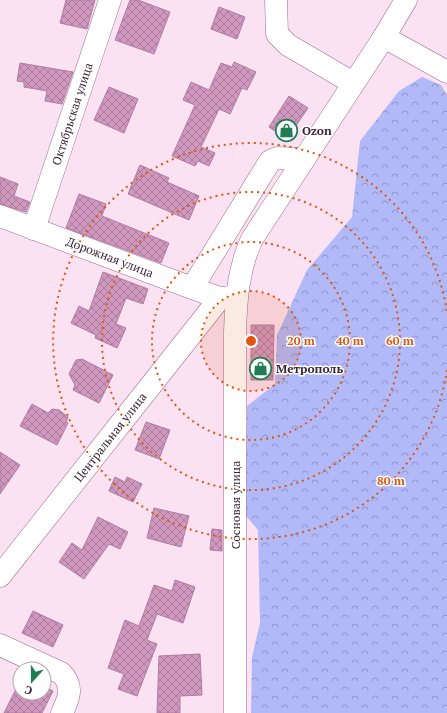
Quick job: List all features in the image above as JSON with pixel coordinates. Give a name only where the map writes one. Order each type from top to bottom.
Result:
[{"type":"street","name":"Октябрьская улица","points":[[34,229],[110,0]]},
{"type":"street","points":[[276,0],[277,34],[288,45],[353,83]]},
{"type":"street","name":"Центральная улица","points":[[0,576],[228,297],[252,239],[384,37],[406,0]]},
{"type":"street","points":[[384,37],[447,72]]},
{"type":"street","points":[[192,288],[270,161],[277,158],[304,159]]},
{"type":"street","name":"Дорожная улица","points":[[0,216],[192,288],[228,297]]},
{"type":"street","name":"Сосновая улица","points":[[228,297],[235,713]]},
{"type":"street","points":[[0,645],[61,673],[66,678],[70,686],[69,695],[62,713]]},
{"type":"green space","points":[[422,77],[441,85],[447,95],[447,713],[251,713],[252,657],[260,623],[258,530],[246,516],[247,406],[275,384],[277,335],[307,270],[352,217],[360,141],[399,91]]},
{"type":"building","points":[[66,0],[95,0],[87,29],[60,23]]},
{"type":"building","points":[[130,0],[138,0],[170,12],[154,54],[115,40]]},
{"type":"building","points":[[219,7],[245,17],[237,39],[211,29]]},
{"type":"building","points":[[234,62],[256,72],[247,90],[242,88],[230,114],[219,109],[201,147],[215,153],[209,166],[198,161],[195,166],[172,156],[195,105],[183,100],[191,82],[209,90],[221,63],[232,67]]},
{"type":"building","points":[[20,63],[73,72],[62,104],[45,101],[47,91],[24,87],[24,82],[17,81]]},
{"type":"building","points":[[109,87],[138,99],[124,133],[94,120]]},
{"type":"building","points":[[289,96],[308,108],[287,139],[269,127]]},
{"type":"building","points":[[140,165],[169,178],[167,182],[199,196],[189,220],[128,194]]},
{"type":"building","points":[[0,177],[18,184],[14,196],[30,202],[26,212],[0,204]]},
{"type":"building","points":[[79,194],[106,204],[102,216],[169,243],[161,263],[66,228]]},
{"type":"building","points":[[103,272],[148,289],[143,304],[126,298],[116,324],[126,328],[117,348],[95,338],[96,335],[71,323],[79,306],[89,311]]},
{"type":"building","points":[[251,325],[274,325],[273,380],[251,380]]},
{"type":"building","points":[[82,359],[113,375],[99,403],[73,390],[75,385],[69,374],[76,360]]},
{"type":"building","points":[[32,404],[48,413],[52,409],[59,410],[68,417],[66,422],[68,423],[57,445],[20,426]]},
{"type":"building","points":[[146,422],[170,430],[159,459],[135,450]]},
{"type":"building","points":[[0,452],[20,465],[0,494]]},
{"type":"building","points":[[115,477],[125,482],[127,477],[142,484],[133,502],[109,491]]},
{"type":"building","points":[[154,508],[189,516],[181,547],[147,538]]},
{"type":"building","points":[[98,517],[128,532],[120,549],[109,544],[84,579],[59,562],[72,543],[82,550]]},
{"type":"building","points":[[212,529],[222,530],[222,551],[210,550]]},
{"type":"building","points":[[175,580],[195,587],[183,623],[157,614],[147,640],[157,644],[137,696],[118,689],[124,674],[108,668],[125,620],[139,626],[154,585],[172,591]]},
{"type":"building","points":[[33,611],[63,625],[53,647],[22,633]]},
{"type":"building","points":[[200,654],[202,695],[180,696],[180,713],[157,713],[159,656]]},
{"type":"building","points":[[12,697],[12,701],[48,701],[42,713],[4,713]]},
{"type":"place","name":"Ozon","points":[[286,130]]},
{"type":"place","name":"Метрополь","points":[[261,368]]}]
